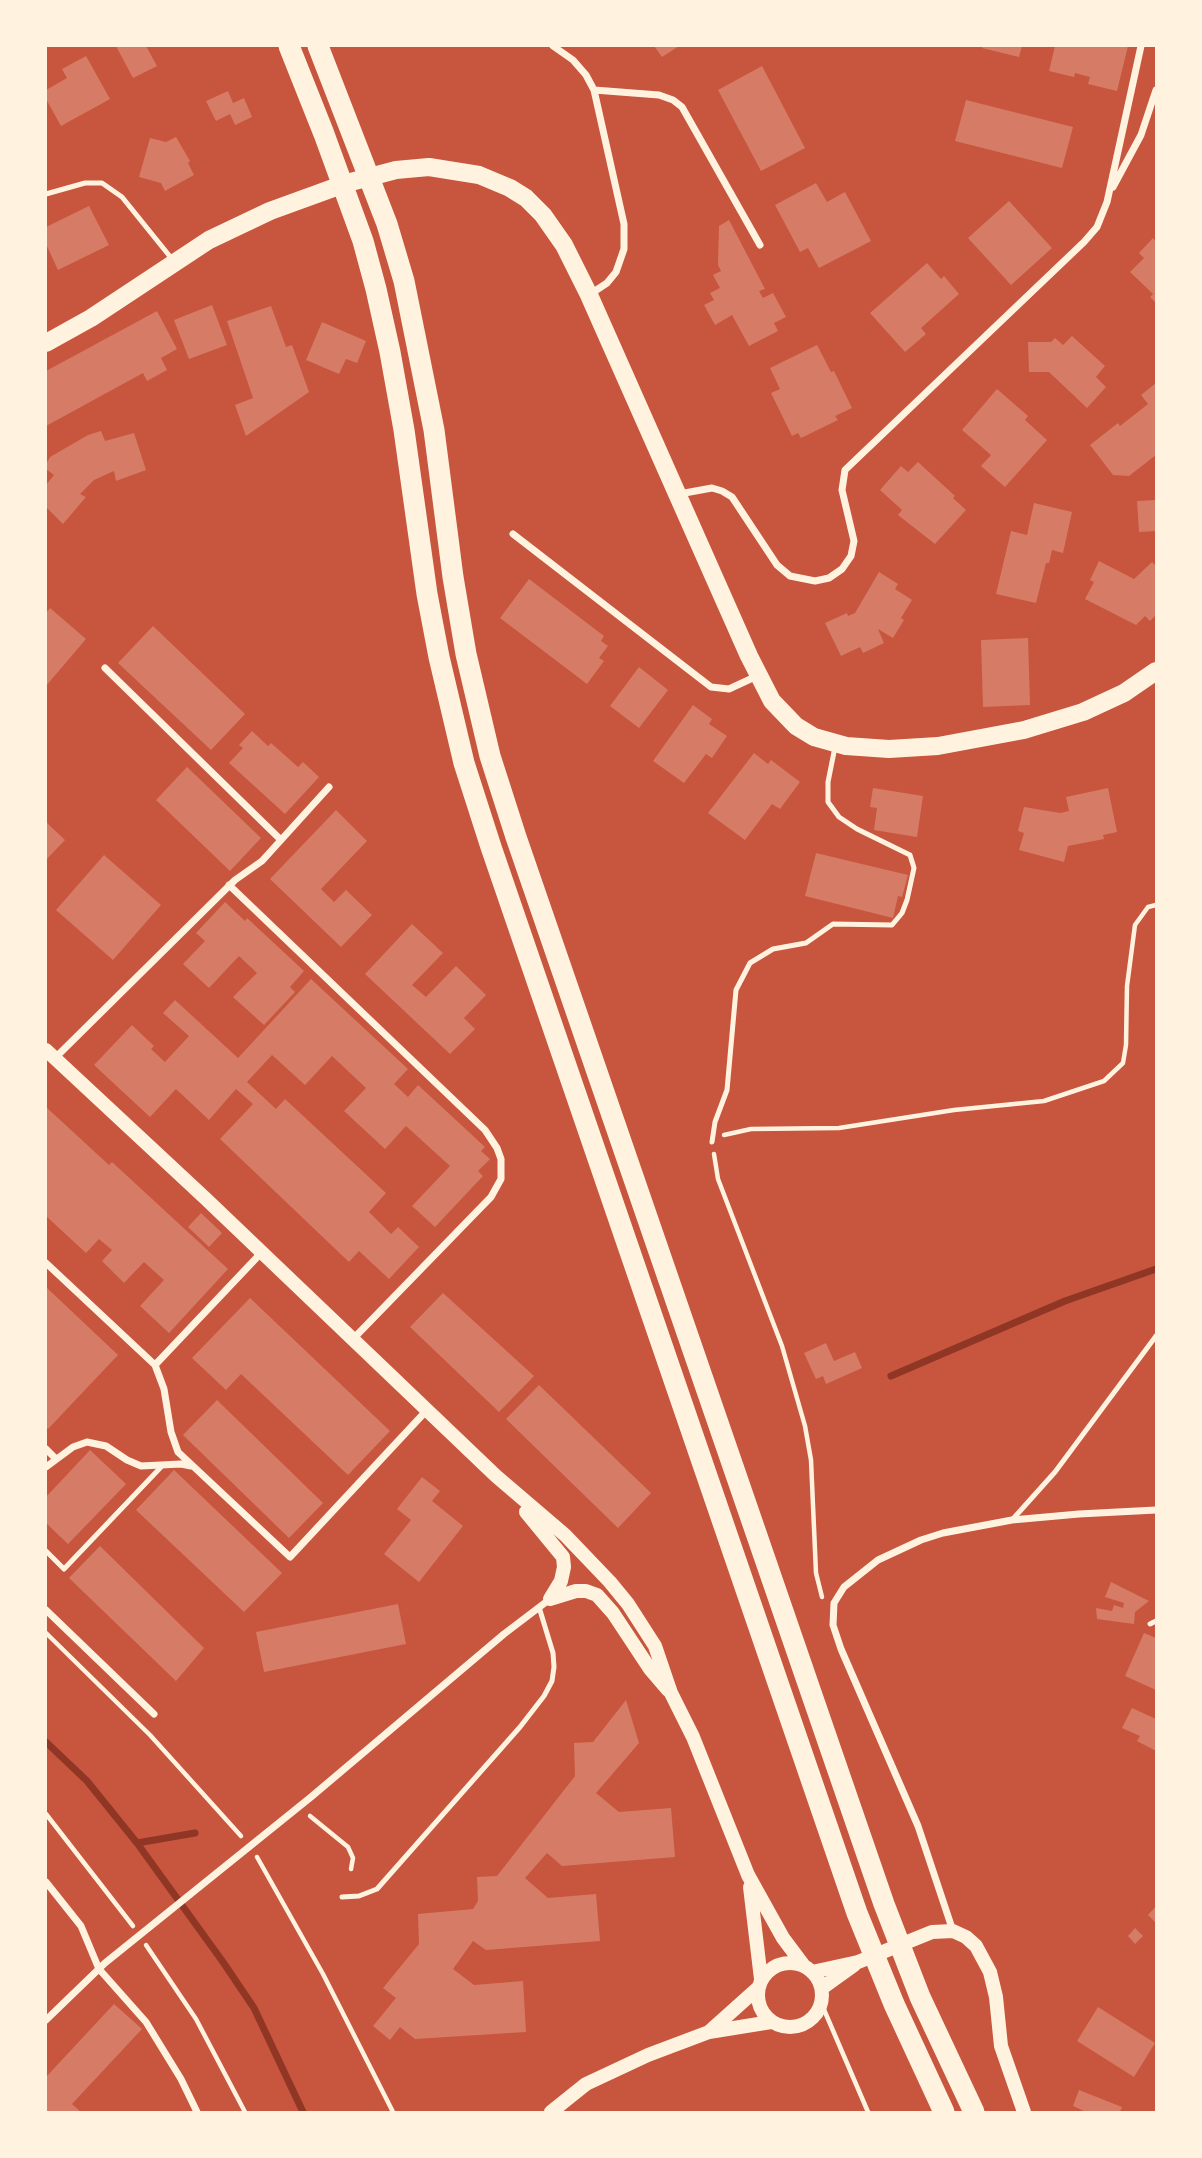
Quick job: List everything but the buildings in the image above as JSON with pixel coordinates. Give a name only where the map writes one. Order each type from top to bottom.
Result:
[{"type":"highway","points":[[289,46],[363,240],[390,352],[404,430],[426,594],[464,763],[591,1143],[857,1913],[894,2004],[944,2112]]},
{"type":"highway","points":[[318,46],[387,225],[404,281],[434,430],[466,654],[490,756],[590,1056],[884,1904],[920,1997],[974,2112]]},
{"type":"main road","points":[[46,343],[91,318],[174,261],[234,227],[334,188],[396,170],[440,168],[479,174],[526,198],[557,234],[589,295],[758,675],[772,701],[787,719],[814,737],[835,744],[873,749],[920,748],[1024,730],[1064,719],[1098,706],[1157,671]]},
{"type":"main road","points":[[50,1055],[262,1252],[496,1476],[565,1535],[624,1598],[655,1646],[671,1693],[693,1737],[748,1875],[789,1949],[822,1988],[822,2004],[810,2021],[801,2026],[780,2027],[771,2022],[759,2007],[760,1984],[748,1875]]},
{"type":"main road","points":[[496,1476],[563,1557],[563,1574],[544,1603]]},
{"type":"main road","points":[[544,1603],[576,1591],[597,1595],[650,1669],[671,1693]]},
{"type":"main road","points":[[822,1988],[858,1962],[932,1932],[953,1931],[966,1937],[975,1946],[990,1972],[996,1997],[1001,2046],[1024,2112]]},
{"type":"main road","points":[[709,2032],[760,1984],[767,1972],[785,1963],[808,1969],[858,1962]]},
{"type":"main road","points":[[551,2112],[577,2090],[599,2077],[709,2032],[771,2022]]},
{"type":"street","points":[[553,46],[573,60],[586,75],[593,90],[623,216],[625,240],[616,272],[607,283],[589,295]]},
{"type":"street","points":[[678,494],[712,488],[732,497],[776,565],[790,576],[814,581],[829,578],[838,572],[851,556],[854,541],[843,498],[842,482],[845,470],[1097,227],[1109,194],[1141,46]]},
{"type":"street","points":[[593,90],[659,96],[673,100],[682,107],[760,245]]},
{"type":"street","points":[[1109,194],[1141,135],[1157,90]]},
{"type":"street","points":[[513,534],[711,687],[721,690],[734,688],[758,675]]},
{"type":"street","points":[[105,668],[281,840]]},
{"type":"street","points":[[50,1055],[153,962],[229,886],[258,865],[328,788]]},
{"type":"street","points":[[229,886],[485,1130],[501,1159],[501,1179],[491,1197],[353,1339]]},
{"type":"street","points":[[155,1365],[262,1252]]},
{"type":"street","points":[[46,1263],[155,1365],[164,1389],[172,1438],[178,1452],[290,1557],[427,1410]]},
{"type":"street","points":[[46,1467],[55,1458],[81,1443],[93,1442],[106,1446],[135,1464],[192,1466]]},
{"type":"street","points":[[46,1450],[55,1458]]},
{"type":"street","points":[[953,1931],[918,1826],[841,1649],[833,1625],[834,1603],[844,1587],[863,1570],[890,1554],[943,1533],[1012,1520],[1157,1510]]},
{"type":"street","points":[[46,2020],[115,1955],[299,1807],[544,1603]]},
{"type":"street","points":[[46,1610],[154,1714]]},
{"type":"street","points":[[46,1882],[81,1926],[99,1969],[146,2022],[181,2079],[197,2112]]},
{"type":"lane","points":[[46,194],[86,183],[102,183],[122,197],[174,261]]},
{"type":"lane","points":[[712,1142],[715,1122],[727,1090],[734,1000],[740,979],[750,963],[773,949],[806,943],[833,923],[892,925],[902,914],[907,900],[914,871],[909,855],[857,829],[839,817],[828,802],[828,782],[835,744]]},
{"type":"lane","points":[[1012,1520],[1061,1464],[1157,1336]]},
{"type":"lane","points":[[46,1551],[64,1569],[162,1466]]},
{"type":"lane","points":[[342,1897],[359,1896],[377,1889],[520,1727],[544,1696],[552,1681],[554,1667],[544,1603]]},
{"type":"path","points":[[832,1612],[825,1603],[818,1583],[811,1460],[800,1408],[782,1346],[718,1178],[712,1142],[722,1136],[751,1129],[839,1128],[954,1110],[1044,1101],[1104,1081],[1123,1063],[1127,986],[1135,925],[1148,908],[1157,905]]},
{"type":"path","points":[[46,1633],[150,1735],[242,1837]]},
{"type":"path","points":[[299,1807],[348,1847],[353,1858],[351,1869]]},
{"type":"path","points":[[46,1814],[134,1927]]},
{"type":"path","points":[[255,1855],[323,1974],[393,2112]]},
{"type":"path","points":[[141,1937],[196,2019],[245,2112]]},
{"type":"path","points":[[822,2004],[868,2112]]},
{"type":"waterway","points":[[891,1376],[1065,1301],[1156,1269]]},
{"type":"waterway","points":[[46,1742],[87,1781],[137,1843],[223,1962],[254,2008],[303,2112]]},
{"type":"waterway","points":[[137,1843],[195,1833]]}]
